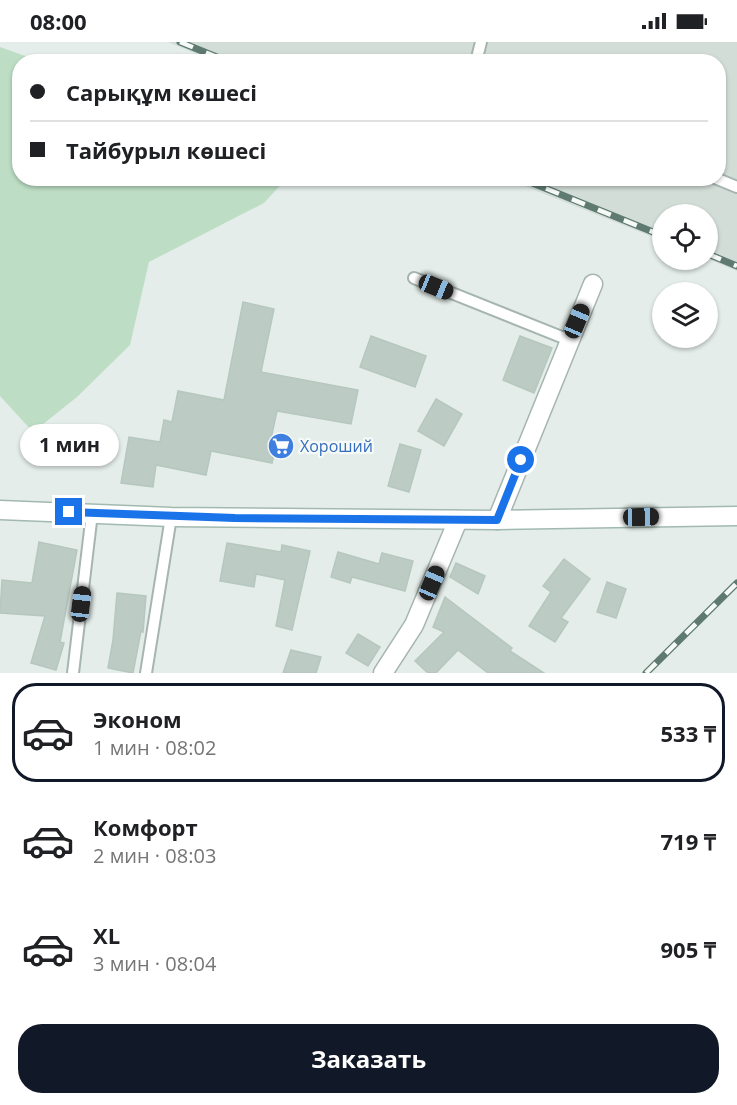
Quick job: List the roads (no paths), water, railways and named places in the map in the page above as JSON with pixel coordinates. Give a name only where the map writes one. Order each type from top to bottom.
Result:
[{"type":"main road","points":[[497,520],[593,284]]},
{"type":"main road","points":[[0,510],[171,516],[458,520],[737,516]]},
{"type":"main road","points":[[383,673],[414,625],[458,520]]},
{"type":"lane","points":[[414,278],[569,340]]},
{"type":"lane","points":[[73,673],[92,513]]},
{"type":"lane","points":[[146,673],[171,516]]},
{"type":"railway","points":[[180,42],[209,54]]},
{"type":"railway","points":[[540,186],[652,232]]},
{"type":"railway","points":[[718,258],[737,266]]},
{"type":"railway","points":[[646,673],[737,583]]},
{"type":"place","name":"Хороший","points":[[281,446]]}]
